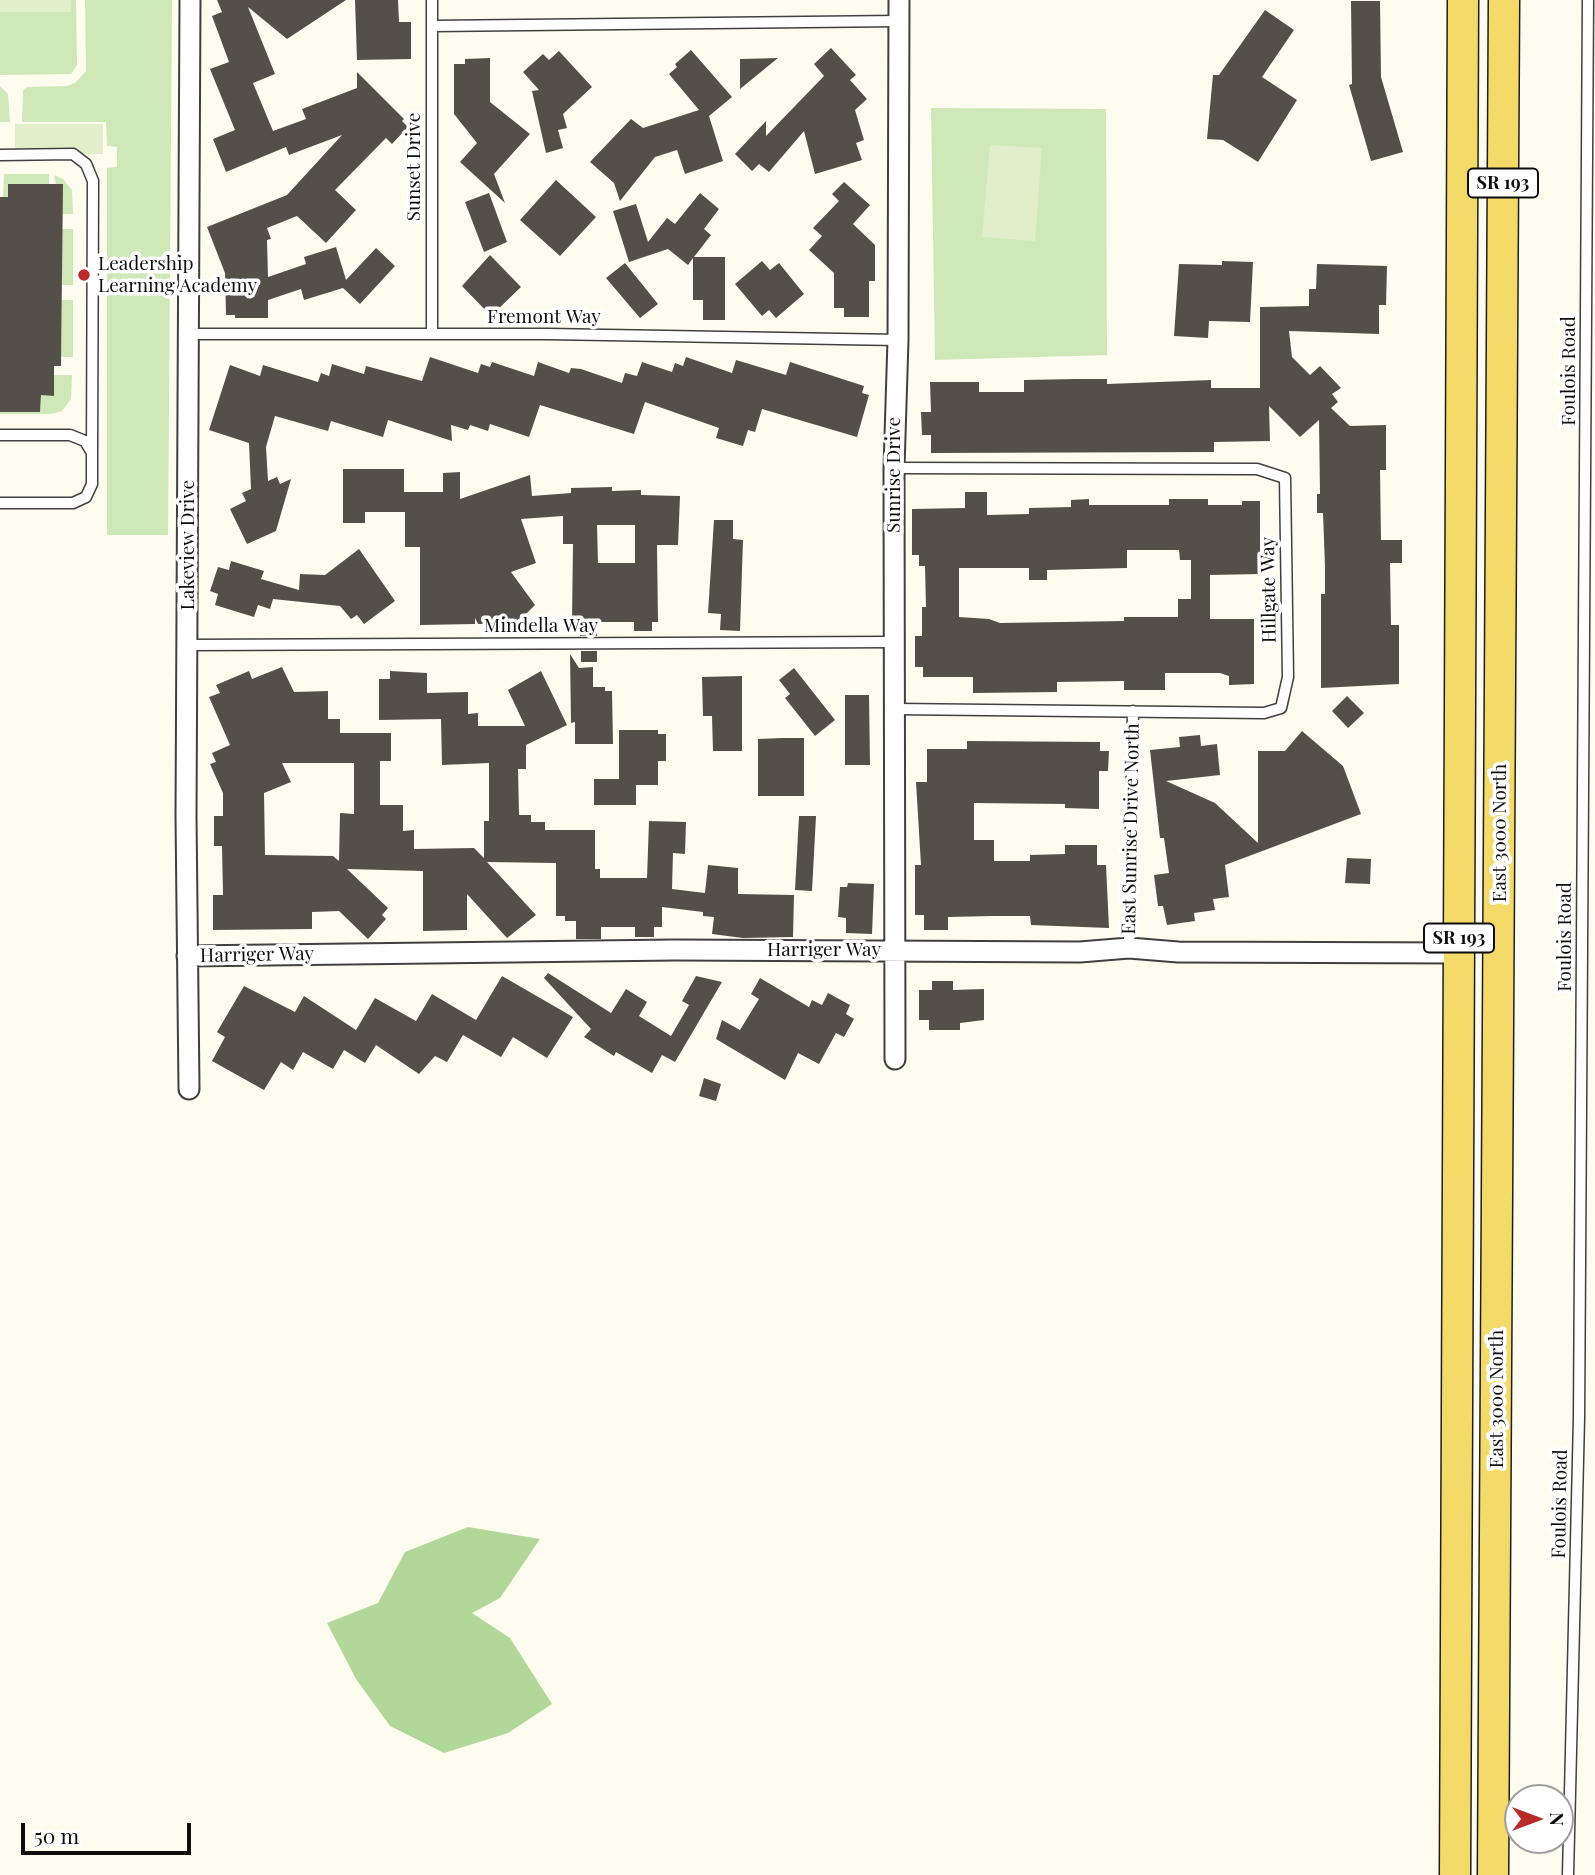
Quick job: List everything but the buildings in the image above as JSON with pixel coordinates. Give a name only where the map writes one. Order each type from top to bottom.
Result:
[{"type":"main road","name":"East 3000 North","points":[[1455,1875],[1463,0]]},
{"type":"main road","name":"East 3000 North","points":[[1493,1875],[1504,0]]},
{"type":"street","name":"Lakeview Drive","points":[[188,1089],[190,0]]},
{"type":"street","name":"Sunrise Drive","points":[[896,950],[894,468],[898,340],[899,0]]},
{"type":"street","name":"Harriger Way","points":[[187,956],[1080,951],[1129,948],[1178,952],[1459,953]]},
{"type":"street","points":[[895,1059],[896,950]]},
{"type":"lane","name":"Sunset Drive","points":[[432,0],[432,334]]},
{"type":"lane","name":"Foulois Road","points":[[1568,1875],[1579,1418],[1588,0]]},
{"type":"lane","points":[[432,26],[899,21]]},
{"type":"lane","points":[[0,155],[72,154],[86,164],[93,181],[92,484],[86,497],[72,503],[0,503]]},
{"type":"lane","name":"Fremont Way","points":[[190,334],[898,340]]},
{"type":"lane","points":[[0,435],[70,435],[85,441],[92,453]]},
{"type":"lane","name":"Hillgate Way","points":[[894,468],[1257,469],[1285,478],[1288,677],[1281,708],[1264,713],[895,709]]},
{"type":"lane","name":"Mindella Way","points":[[188,645],[894,642]]},
{"type":"lane","name":"East Sunrise Drive North","points":[[1129,948],[1133,711]]},
{"type":"green space","points":[[0,0],[76,0],[77,65],[71,74],[0,75]]},
{"type":"green space","points":[[0,0],[71,0],[71,12],[0,12]]},
{"type":"green space","points":[[85,0],[172,0],[168,535],[107,535],[107,168],[117,167],[117,147],[107,146],[106,122],[22,122],[23,90],[27,87],[67,86],[75,83],[86,71]]},
{"type":"green space","points":[[0,86],[8,94],[10,122],[0,122]]},
{"type":"green space","points":[[931,108],[1106,109],[1107,355],[935,360]]},
{"type":"green space","points":[[15,124],[103,124],[103,154],[15,155]]},
{"type":"green space","points":[[990,145],[1042,148],[1035,241],[982,237]]},
{"type":"green space","points":[[4,174],[49,174],[49,184],[8,184],[8,197],[3,197]]},
{"type":"green space","points":[[54,175],[63,179],[72,190],[73,214],[62,214]]},
{"type":"green space","points":[[62,229],[73,229],[73,285],[62,285]]},
{"type":"green space","points":[[62,300],[73,300],[73,357],[61,357]]},
{"type":"green space","points":[[54,375],[72,375],[71,399],[62,411],[51,414],[0,414],[40,412],[41,395],[54,395]]},
{"type":"green space","points":[[468,1527],[540,1539],[500,1598],[472,1613],[510,1638],[552,1704],[508,1733],[444,1753],[390,1726],[356,1679],[327,1623],[378,1603],[405,1552]]},
{"type":"place","name":"Leadership Learning Academy","points":[[84,275]]}]
